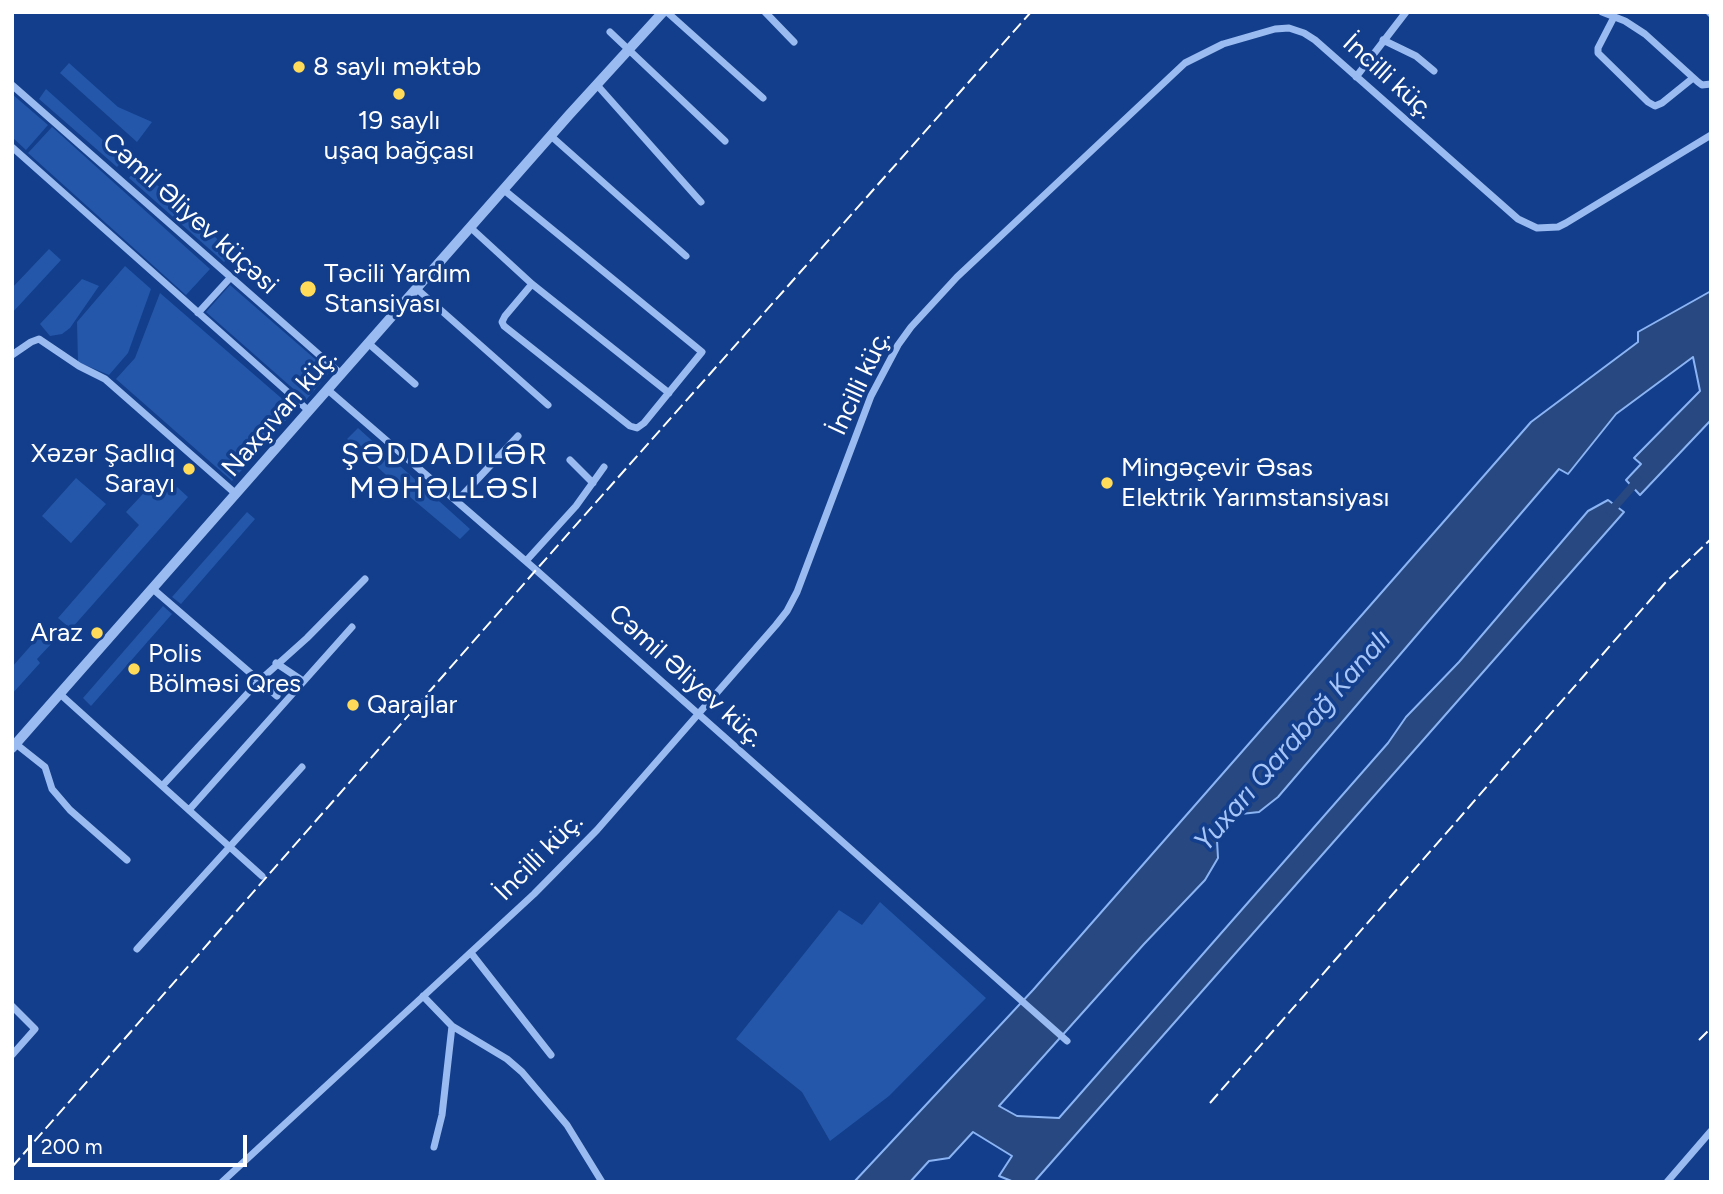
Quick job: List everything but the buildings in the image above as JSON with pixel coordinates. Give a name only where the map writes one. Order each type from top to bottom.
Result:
[{"type":"street","name":"Naxçıvan küç.","points":[[14,746],[503,190],[665,12]]},
{"type":"street","points":[[665,12],[763,98]]},
{"type":"street","points":[[765,12],[794,42]]},
{"type":"street","points":[[1356,77],[1406,12]]},
{"type":"street","points":[[1602,12],[1625,21],[1645,34],[1702,85],[1711,84]]},
{"type":"street","points":[[1614,17],[1598,53],[1648,103],[1655,106],[1662,103],[1693,78]]},
{"type":"street","name":"İncilli küç.","points":[[222,1182],[534,894],[597,830],[788,611],[871,396],[884,369],[911,327],[957,277],[1185,63],[1223,44],[1275,29],[1289,28],[1315,40],[1518,219],[1537,228],[1558,227],[1566,223],[1711,135]]},
{"type":"street","points":[[610,32],[725,141]]},
{"type":"street","points":[[1383,40],[1416,55],[1434,71]]},
{"type":"street","name":"Cəmil Əliyev küçəsi","points":[[12,85],[341,374]]},
{"type":"street","points":[[597,85],[701,202]]},
{"type":"street","points":[[551,136],[685,256]]},
{"type":"street","points":[[12,147],[309,411]]},
{"type":"street","points":[[503,190],[702,352],[644,423],[637,428],[630,426],[504,326],[502,322],[505,316],[532,284]]},
{"type":"street","points":[[471,228],[532,284],[669,393]]},
{"type":"street","points":[[198,313],[230,278]]},
{"type":"street","points":[[417,289],[548,405]]},
{"type":"street","points":[[12,355],[31,342],[39,340],[110,382],[236,494]]},
{"type":"street","points":[[368,343],[415,384]]},
{"type":"street","name":"Cəmil Əliyev küç.","points":[[328,390],[526,561],[1068,1041]]},
{"type":"street","points":[[457,501],[518,436]]},
{"type":"street","points":[[570,460],[593,483]]},
{"type":"street","points":[[526,561],[576,506],[604,467]]},
{"type":"street","points":[[163,785],[276,663],[307,638],[365,579]]},
{"type":"street","points":[[153,589],[277,696]]},
{"type":"street","points":[[189,810],[352,627]]},
{"type":"street","points":[[276,663],[303,681]]},
{"type":"street","points":[[60,694],[262,876]]},
{"type":"street","points":[[14,746],[45,767],[52,789],[70,810],[127,860]]},
{"type":"street","points":[[137,948],[302,767]]},
{"type":"street","points":[[471,953],[551,1055]]},
{"type":"street","points":[[423,996],[452,1026],[507,1059],[522,1072],[567,1125],[601,1182]]},
{"type":"street","points":[[12,1006],[35,1029],[12,1055]]},
{"type":"street","points":[[434,1147],[442,1115],[452,1026]]},
{"type":"street","points":[[1667,1182],[1711,1131]]},
{"type":"shaded area","points":[[69,63],[118,107],[152,122],[137,142],[60,73]]},
{"type":"shaded area","points":[[46,89],[124,159],[117,167],[39,99]]},
{"type":"shaded area","points":[[12,94],[48,125],[26,150],[12,137]]},
{"type":"shaded area","points":[[52,127],[210,269],[186,295],[28,153]]},
{"type":"shaded area","points":[[137,167],[225,246],[228,258],[224,262],[129,178]]},
{"type":"shaded area","points":[[49,249],[61,260],[12,313],[12,288]]},
{"type":"shaded area","points":[[125,266],[151,289],[128,353],[109,375],[78,362],[77,322]]},
{"type":"shaded area","points":[[82,279],[99,286],[70,328],[62,334],[50,336],[40,324]]},
{"type":"shaded area","points":[[230,285],[330,372],[306,400],[206,312]]},
{"type":"shaded area","points":[[160,293],[295,410],[232,481],[116,379],[135,358]]},
{"type":"shaded area","points":[[358,428],[470,529],[460,539],[410,497],[347,439]]},
{"type":"shaded area","points":[[76,478],[106,504],[71,543],[42,516]]},
{"type":"shaded area","points":[[155,481],[170,494],[177,487],[188,497],[71,629],[58,618],[139,525],[126,512]]},
{"type":"shaded area","points":[[247,512],[255,519],[181,604],[172,597]]},
{"type":"shaded area","points":[[163,606],[172,614],[91,706],[83,698]]},
{"type":"shaded area","points":[[42,633],[53,642],[37,659],[40,663],[12,694],[12,667]]},
{"type":"shaded area","points":[[880,902],[986,998],[889,1096],[830,1141],[802,1092],[736,1039],[839,910],[862,925]]},
{"type":"water","name":"Yuxarı Qarabağ Kanalı","points":[[1711,291],[1711,420],[1640,495],[1626,480],[1641,464],[1634,458],[1700,391],[1693,357],[1616,414],[1568,474],[1559,469],[1278,797],[1259,812],[1241,814],[1217,840],[1218,858],[1205,880],[999,1106],[1017,1116],[1059,1118],[1588,511],[1608,500],[1624,512],[1034,1182],[1014,1182],[999,1176],[1012,1156],[973,1132],[949,1158],[929,1161],[910,1182],[854,1182],[1033,990],[1531,422],[1638,342],[1638,332]]},
{"type":"waterway","points":[[1610,512],[1638,480]]},
{"type":"railway","points":[[12,1167],[1031,12]]},
{"type":"railway","points":[[1210,1103],[1665,583],[1711,539]]},
{"type":"railway","points":[[1699,1040],[1711,1028]]},
{"type":"place","name":"8 saylı məktəb","points":[[299,67]]},
{"type":"place","name":"19 saylı uşaq bağçası","points":[[399,94]]},
{"type":"place","name":"Təcili Yardım Stansiyası","points":[[308,289]]},
{"type":"place","name":"Xəzər Şadlıq Sarayı","points":[[189,469]]},
{"type":"place","name":"Mingəçevir Əsas Elektrik Yarımstansiyası","points":[[1107,483]]},
{"type":"place","name":"Araz","points":[[97,633]]},
{"type":"place","name":"Polis Bölməsi Qres","points":[[134,669]]},
{"type":"place","name":"Qarajlar","points":[[353,705]]},
{"type":"district","name":"ŞƏDDADILƏR MƏHƏLLƏSI","points":[[445,472]]}]
